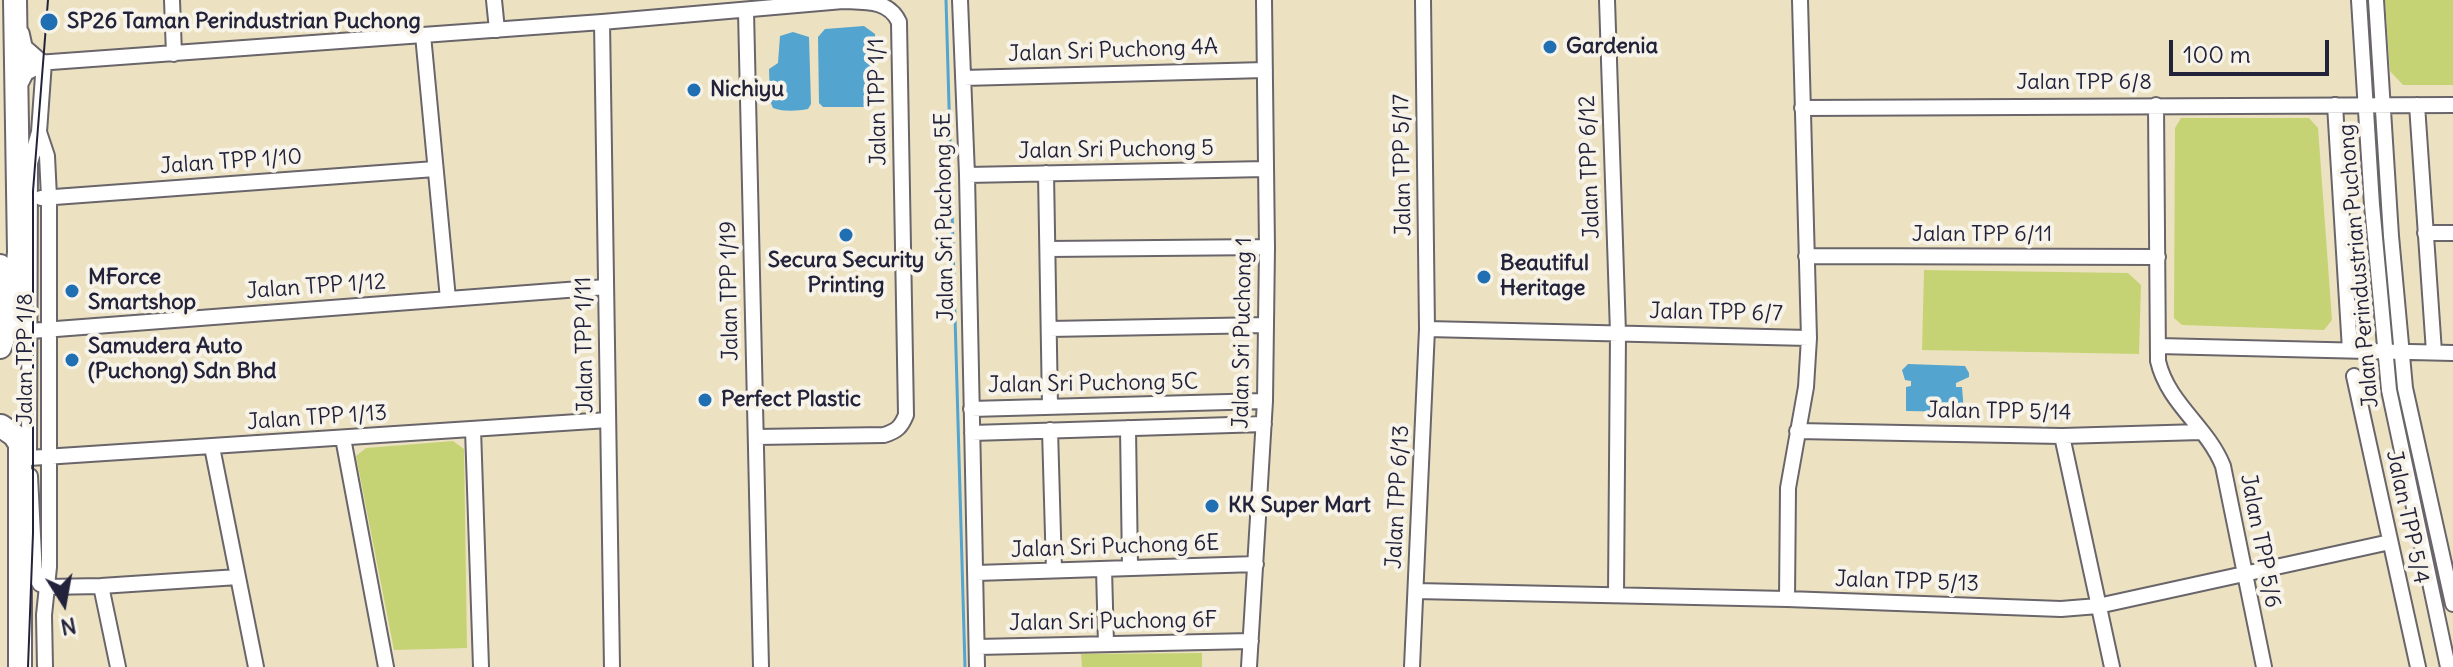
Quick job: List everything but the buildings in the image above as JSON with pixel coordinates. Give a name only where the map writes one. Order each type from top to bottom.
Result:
[{"type":"highway","points":[[0,347],[14,307],[24,208],[15,0]]},
{"type":"highway","points":[[17,31],[21,49],[40,62]]},
{"type":"highway","points":[[18,80],[23,70],[40,62]]},
{"type":"highway","points":[[0,266],[0,322]]},
{"type":"highway","points":[[1,426],[14,435],[20,444],[20,667]]},
{"type":"street","points":[[172,0],[174,54]]},
{"type":"street","points":[[494,0],[497,30]]},
{"type":"street","name":"Jalan Sri Puchong 5E","points":[[960,0],[967,175],[977,667]]},
{"type":"street","name":"Jalan Sri Puchong 1","points":[[1249,667],[1265,401],[1264,0]]},
{"type":"street","name":"Jalan TPP 5/17","points":[[1423,0],[1427,329]]},
{"type":"street","name":"Jalan TPP 6/12","points":[[1607,0],[1618,333],[1616,595]]},
{"type":"street","name":"Jalan TPP 6/7","points":[[1427,329],[1809,338],[1800,0]]},
{"type":"street","name":"Jalan Perindustrian Puchong","points":[[2359,0],[2384,350],[2392,403],[2448,667]]},
{"type":"street","name":"Jalan Perindustrian Puchong","points":[[2376,0],[2400,350],[2405,388],[2453,604]]},
{"type":"street","name":"Jalan TPP 1/1","points":[[40,62],[746,11],[812,2],[877,2],[894,11],[899,22],[906,415],[902,426],[884,435],[756,437]]},
{"type":"street","name":"Jalan TPP 1/19","points":[[746,11],[761,667]]},
{"type":"street","name":"Jalan TPP 1/11","points":[[602,22],[612,667]]},
{"type":"street","points":[[423,35],[448,299]]},
{"type":"street","name":"Jalan TPP 1/8","points":[[39,132],[47,156],[49,197],[49,567],[54,587],[40,584],[35,575],[29,458],[30,331],[24,208],[31,157],[39,132],[40,62]]},
{"type":"street","name":"Jalan Sri Puchong 4A","points":[[963,78],[1265,70]]},
{"type":"street","name":"Jalan TPP 5/6","points":[[2156,105],[2158,361],[2166,385],[2223,466],[2264,667]]},
{"type":"street","points":[[2335,105],[2350,350]]},
{"type":"street","points":[[2417,105],[2434,352]]},
{"type":"street","name":"Jalan TPP 6/8","points":[[1802,108],[2453,105]]},
{"type":"street","name":"Jalan TPP 1/10","points":[[24,208],[49,197],[435,169]]},
{"type":"street","name":"Jalan Sri Puchong 5","points":[[967,175],[1266,169]]},
{"type":"street","points":[[1046,173],[1050,407]]},
{"type":"street","points":[[2425,233],[2453,233]]},
{"type":"street","points":[[1048,249],[1267,247]]},
{"type":"street","name":"Jalan TPP 6/11","points":[[1806,256],[2158,257]]},
{"type":"street","name":"Jalan TPP 1/12","points":[[30,331],[606,287]]},
{"type":"street","points":[[1049,329],[1266,325]]},
{"type":"street","name":"Jalan TPP 6/13","points":[[1412,667],[1427,329]]},
{"type":"street","points":[[1787,599],[1786,517],[1806,387],[1809,338]]},
{"type":"street","points":[[2158,346],[2453,353]]},
{"type":"street","name":"Jalan TPP 5/4","points":[[2354,376],[2418,667]]},
{"type":"street","name":"Jalan Sri Puchong 5C","points":[[971,409],[1265,401]]},
{"type":"street","name":"Jalan TPP 1/13","points":[[29,458],[608,420]]},
{"type":"street","points":[[972,433],[1264,424]]},
{"type":"street","points":[[1128,428],[1130,568]]},
{"type":"street","points":[[473,429],[481,667]]},
{"type":"street","points":[[1050,430],[1054,570]]},
{"type":"street","name":"Jalan TPP 5/14","points":[[1797,431],[2062,436],[2201,432]]},
{"type":"street","points":[[2062,436],[2112,667]]},
{"type":"street","points":[[343,438],[386,667]]},
{"type":"street","points":[[212,447],[256,667]]},
{"type":"street","name":"Jalan TPP 5/13","points":[[1416,591],[1787,599],[2048,610],[2098,606],[2390,542]]},
{"type":"street","name":"Jalan Sri Puchong 6E","points":[[976,573],[1256,564]]},
{"type":"street","points":[[1104,569],[1106,644]]},
{"type":"street","points":[[45,667],[54,587],[238,577]]},
{"type":"street","points":[[101,586],[118,667]]},
{"type":"street","name":"Jalan Sri Puchong 6F","points":[[977,647],[1251,641]]},
{"type":"green space","points":[[2385,0],[2453,0],[2453,85],[2403,85],[2390,71]]},
{"type":"green space","points":[[2181,118],[2309,118],[2318,128],[2332,320],[2324,330],[2182,325],[2174,318],[2175,128]]},
{"type":"green space","points":[[1924,270],[2128,273],[2141,285],[2139,354],[1922,350]]},
{"type":"green space","points":[[453,441],[464,449],[467,648],[394,650],[356,456],[366,448]]},
{"type":"green space","points":[[1202,653],[1202,667],[1082,667],[1081,654]]},
{"type":"water","points":[[864,26],[875,34],[877,99],[869,107],[823,107],[819,103],[818,37],[825,29]]},
{"type":"water","points":[[793,32],[809,37],[811,104],[808,109],[795,111],[773,108],[769,69],[778,63],[780,36]]},
{"type":"water","points":[[1908,364],[1965,366],[1969,377],[1956,383],[1956,387],[1962,387],[1964,412],[1906,411],[1906,387],[1911,386],[1911,381],[1905,380],[1902,370]]},
{"type":"waterway","points":[[946,0],[965,667]]},
{"type":"tram line","points":[[28,667],[33,533],[33,191],[48,0]]},
{"type":"place","name":"SP26 Taman Perindustrian Puchong","points":[[49,22]]},
{"type":"place","name":"Gardenia","points":[[1550,47]]},
{"type":"place","name":"Nichiyu","points":[[694,90]]},
{"type":"place","name":"Secura Security Printing","points":[[846,235]]},
{"type":"place","name":"Beautiful Heritage","points":[[1484,277]]},
{"type":"place","name":"MForce Smartshop","points":[[72,291]]},
{"type":"place","name":"Samudera Auto (Puchong) Sdn Bhd","points":[[72,360]]},
{"type":"place","name":"Perfect Plastic","points":[[705,400]]},
{"type":"place","name":"KK Super Mart","points":[[1212,506]]}]
